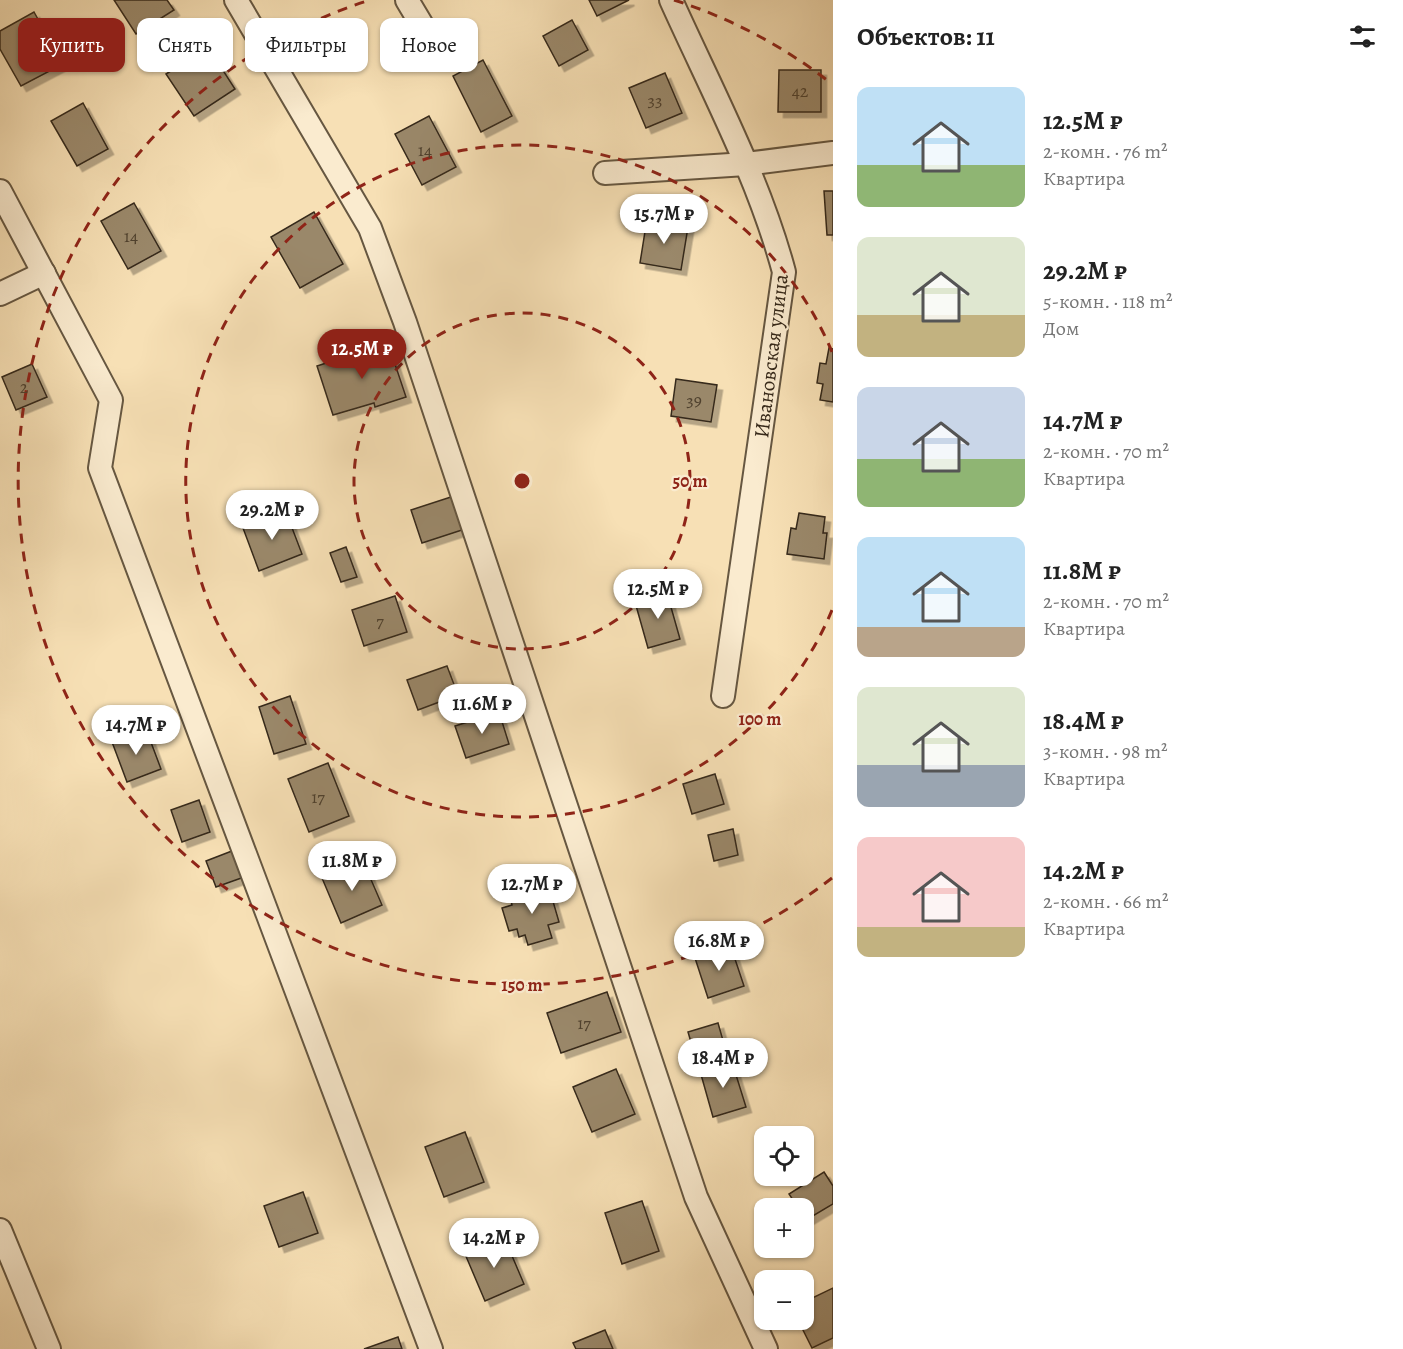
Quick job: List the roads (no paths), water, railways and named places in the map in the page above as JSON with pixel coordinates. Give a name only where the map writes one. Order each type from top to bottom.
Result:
[{"type":"street","points":[[236,0],[369,228],[405,322],[696,1197],[766,1349]]},
{"type":"street","points":[[407,0],[418,18]]},
{"type":"street","name":"Ивановская улица","points":[[671,0],[746,164],[784,272],[723,696]]},
{"type":"street","points":[[605,173],[746,164],[833,153]]},
{"type":"street","points":[[0,191],[111,400],[100,468],[431,1349]]},
{"type":"street","points":[[0,294],[44,273]]},
{"type":"street","points":[[0,1230],[49,1349]]}]
